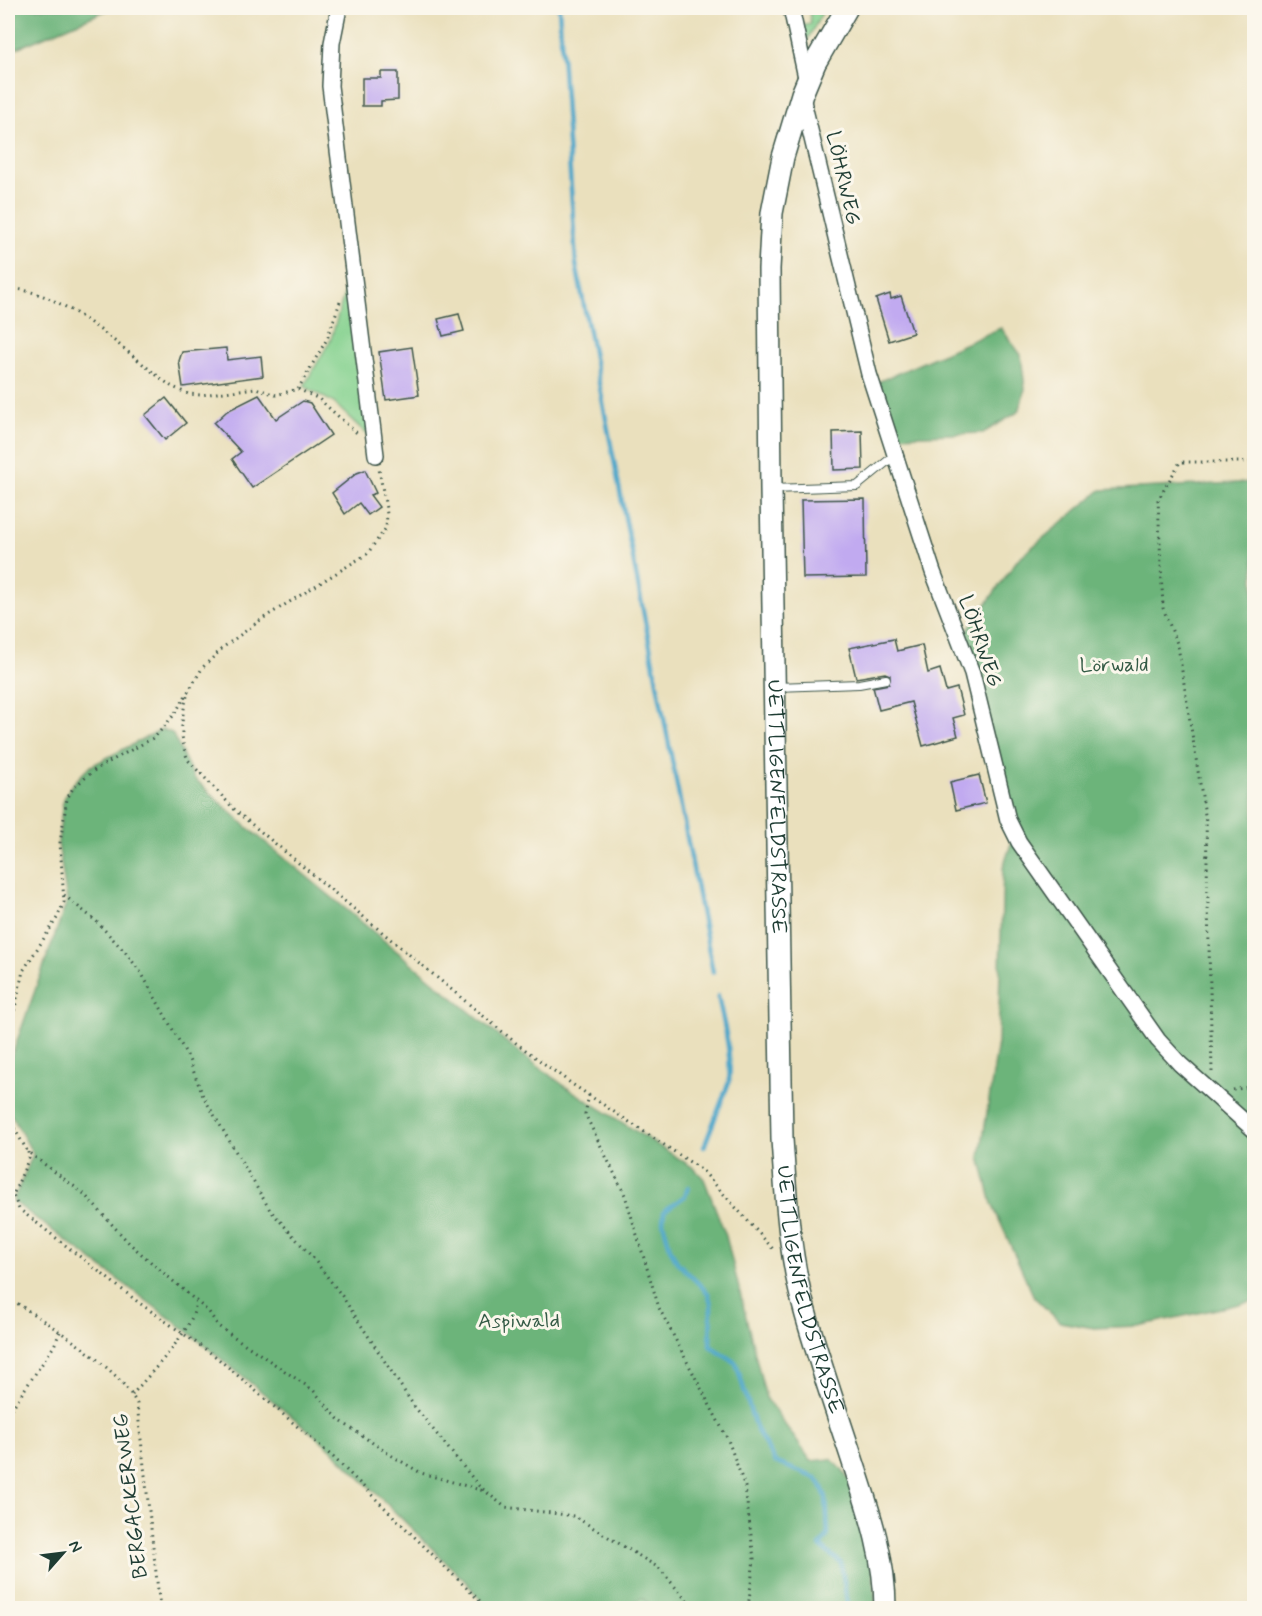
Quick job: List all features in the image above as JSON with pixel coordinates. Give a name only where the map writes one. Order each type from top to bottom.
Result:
[{"type":"main road","name":"UETTLIGENFELDSTRASSE","points":[[847,8],[804,88],[783,157],[772,213],[769,269],[771,489],[782,1139],[786,1206],[796,1275],[814,1340],[873,1522],[882,1560],[885,1608]]},
{"type":"street","points":[[339,8],[332,43],[330,86],[376,455]]},
{"type":"street","name":"LÖHRWEG","points":[[791,8],[804,88],[869,374],[933,572],[972,673],[1008,820],[1016,835],[1158,1040],[1212,1094],[1254,1130]]},
{"type":"lane","points":[[771,489],[857,486],[895,455]]},
{"type":"lane","points":[[774,687],[858,684],[886,679]]},
{"type":"path","points":[[8,289],[25,288],[43,294],[70,309],[171,386],[188,394],[201,395],[256,388],[276,395],[298,389],[319,399],[344,419],[376,455],[387,514],[386,528],[378,542],[351,566],[285,604],[225,646],[204,667],[187,696],[154,737],[96,769],[73,788],[67,799],[60,843],[64,895],[57,918],[23,971],[8,1040]]},
{"type":"path","points":[[298,389],[327,339],[343,292]]},
{"type":"path","points":[[1212,1094],[1206,821],[1178,646],[1163,608],[1158,500],[1180,462],[1254,462]]},
{"type":"path","points":[[187,696],[182,726],[184,749],[195,771],[228,804],[516,1043],[702,1170],[796,1275]]},
{"type":"path","points":[[64,895],[112,937],[142,974],[188,1058],[203,1096],[270,1210],[313,1258],[342,1296],[414,1406],[486,1492],[505,1507],[574,1516],[659,1568],[693,1608]]},
{"type":"path","points":[[589,1095],[585,1114],[625,1195],[658,1308],[728,1440],[745,1487],[754,1559],[748,1608]]},
{"type":"path","points":[[8,1118],[28,1152],[29,1158],[13,1195],[19,1209],[138,1302],[214,1356],[333,1457],[487,1608]]},
{"type":"path","points":[[28,1152],[83,1193],[130,1244],[209,1312],[218,1326],[313,1390],[339,1420],[388,1454],[421,1473],[486,1492]]},
{"type":"path","name":"BERGACKERWEG","points":[[8,1297],[60,1332],[111,1372],[132,1395],[139,1418],[160,1608]]},
{"type":"path","points":[[132,1395],[182,1333],[196,1310],[195,1302]]},
{"type":"path","points":[[8,1414],[54,1346],[60,1332]]},
{"type":"green space","points":[[8,8],[112,8],[8,52]]},
{"type":"green space","points":[[809,8],[822,13],[805,44],[802,26],[811,24]]},
{"type":"green space","points":[[349,277],[370,437],[334,403],[304,386],[331,339]]},
{"type":"green space","points":[[1001,328],[1021,355],[1025,389],[1018,412],[983,433],[895,436],[878,382]]},
{"type":"green space","name":"Lörwald","points":[[1254,482],[1254,1301],[1138,1326],[1094,1328],[1060,1322],[1034,1297],[992,1204],[980,1157],[998,1042],[1003,868],[1012,841],[963,637],[1018,559],[1101,490]]},
{"type":"green space","name":"Aspiwald","points":[[162,729],[172,733],[194,778],[247,827],[516,1050],[566,1087],[694,1168],[704,1179],[726,1236],[766,1398],[811,1461],[831,1459],[844,1473],[862,1508],[871,1549],[876,1608],[654,1608],[642,1598],[617,1608],[479,1608],[483,1603],[466,1582],[329,1447],[187,1331],[13,1201],[33,1154],[8,1109],[8,1066],[67,901],[58,843],[63,801],[70,787],[89,767]]},
{"type":"green space","points":[[642,1598],[654,1608],[617,1608]]},
{"type":"building","points":[[381,72],[398,72],[398,100],[381,101],[381,106],[362,106],[362,78],[381,78]]},
{"type":"building","points":[[890,294],[891,299],[901,296],[913,333],[889,341],[876,299]]},
{"type":"building","points":[[459,314],[464,331],[443,336],[438,319]]},
{"type":"building","points":[[412,347],[419,395],[386,400],[379,352]]},
{"type":"building","points":[[226,348],[227,360],[261,356],[263,376],[183,387],[179,361],[182,352]]},
{"type":"building","points":[[259,395],[276,419],[303,401],[310,403],[331,435],[252,488],[232,459],[241,452],[214,423],[227,411]]},
{"type":"building","points":[[166,398],[186,423],[165,440],[145,415]]},
{"type":"building","points":[[862,431],[863,469],[834,470],[833,432]]},
{"type":"building","points":[[365,470],[376,493],[370,495],[379,507],[368,515],[359,503],[345,514],[332,493],[357,473]]},
{"type":"building","points":[[865,499],[866,577],[803,578],[801,500]]},
{"type":"building","points":[[894,639],[897,651],[922,645],[928,673],[940,669],[946,691],[957,688],[964,715],[953,718],[958,736],[923,746],[911,702],[879,710],[873,687],[889,684],[890,675],[885,673],[856,678],[849,648]]},
{"type":"building","points":[[979,775],[986,803],[956,810],[950,782]]},
{"type":"waterway","points":[[559,8],[576,264],[713,972]]},
{"type":"waterway","points":[[704,1147],[729,1082],[728,1050],[718,996]]},
{"type":"waterway","points":[[688,1187],[685,1196],[664,1211],[663,1222],[670,1248],[677,1262],[708,1293],[711,1304],[710,1346],[736,1363],[756,1429],[775,1462],[816,1478],[821,1485],[826,1497],[828,1535],[820,1546],[841,1563],[848,1608]]}]
